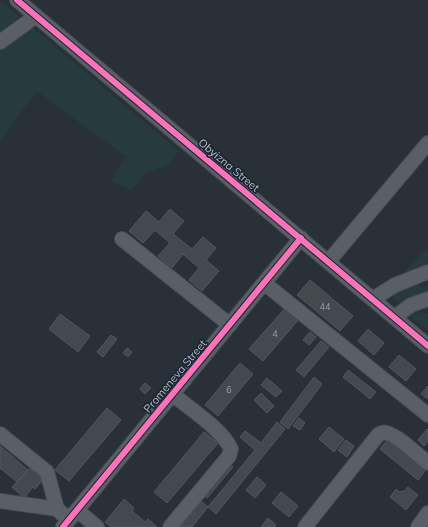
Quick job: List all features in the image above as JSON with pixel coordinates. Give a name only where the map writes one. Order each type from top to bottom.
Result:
[{"type":"street","name":"Obyizna Street","points":[[21,1],[36,16],[428,346]]},
{"type":"street","points":[[0,42],[36,16]]},
{"type":"street","points":[[328,262],[428,143]]},
{"type":"street","name":"Promeneva Street","points":[[69,519],[301,238]]},
{"type":"street","points":[[122,239],[230,325]]},
{"type":"street","points":[[372,299],[394,285],[428,272]]},
{"type":"street","points":[[264,283],[428,415]]},
{"type":"street","points":[[395,317],[411,305],[428,299]]},
{"type":"street","points":[[170,527],[229,456],[231,449],[228,442],[215,429],[172,394]]},
{"type":"street","points":[[305,527],[378,435],[386,432],[393,435],[428,463]]},
{"type":"street","points":[[0,434],[47,472],[57,508],[69,519],[96,527]]},
{"type":"street","points":[[0,501],[57,508]]},
{"type":"street","points":[[418,527],[428,513]]},
{"type":"green space","points":[[0,0],[179,151],[168,166],[145,173],[132,190],[111,182],[125,156],[37,91],[0,141]]},
{"type":"green space","points":[[428,247],[428,266],[406,276],[404,273]]},
{"type":"green space","points":[[418,279],[421,288],[428,286],[428,291],[398,302],[387,292]]},
{"type":"green space","points":[[420,312],[428,314],[428,331],[410,316],[414,313]]},
{"type":"building","points":[[170,209],[184,221],[173,234],[192,249],[203,237],[216,248],[206,260],[219,271],[202,291],[189,280],[199,268],[183,254],[172,268],[158,256],[170,243],[155,230],[143,243],[129,231],[146,211],[159,222]]},
{"type":"building","points":[[310,280],[353,316],[340,331],[297,295]]},
{"type":"building","points":[[287,306],[300,318],[263,361],[249,349]]},
{"type":"building","points":[[60,314],[90,336],[78,352],[49,329]]},
{"type":"building","points":[[368,329],[384,343],[374,355],[358,341]]},
{"type":"building","points":[[310,332],[316,337],[309,345],[303,340]]},
{"type":"building","points":[[111,335],[117,339],[103,357],[97,352]]},
{"type":"building","points":[[321,341],[329,347],[304,377],[296,370]]},
{"type":"building","points":[[127,348],[132,352],[128,357],[123,353]]},
{"type":"building","points":[[399,355],[416,369],[406,381],[389,367]]},
{"type":"building","points":[[240,363],[253,374],[218,416],[205,405]]},
{"type":"building","points":[[348,370],[376,392],[370,399],[343,377]]},
{"type":"building","points":[[314,377],[322,384],[288,429],[280,422]]},
{"type":"building","points":[[267,378],[282,391],[276,397],[261,385]]},
{"type":"building","points":[[145,383],[151,388],[145,394],[140,389]]},
{"type":"building","points":[[428,386],[428,399],[421,394]]},
{"type":"building","points":[[261,393],[274,406],[267,413],[254,400]]},
{"type":"building","points":[[107,408],[121,420],[69,481],[55,470]]},
{"type":"building","points":[[299,418],[305,423],[300,430],[293,426]]},
{"type":"building","points":[[277,422],[285,429],[216,514],[208,507],[255,450],[240,437],[245,431],[261,443]]},
{"type":"building","points":[[329,427],[344,439],[334,452],[319,439]]},
{"type":"building","points":[[427,429],[428,441],[424,446],[418,440]]},
{"type":"building","points":[[204,432],[218,443],[167,503],[154,492]]},
{"type":"building","points":[[389,438],[427,468],[418,480],[380,449]]},
{"type":"building","points":[[346,440],[354,446],[347,457],[338,450]]},
{"type":"building","points":[[0,446],[28,470],[17,482],[0,468]]},
{"type":"building","points":[[226,462],[233,467],[207,498],[201,493]]},
{"type":"building","points":[[31,467],[45,477],[35,489],[33,487],[24,498],[12,487]]},
{"type":"building","points":[[257,477],[266,485],[255,498],[246,490]]},
{"type":"building","points":[[408,487],[418,495],[406,510],[390,497],[396,489],[399,492],[405,491]]},
{"type":"building","points":[[281,492],[298,506],[289,517],[272,503]]},
{"type":"building","points":[[124,499],[134,508],[132,511],[145,522],[148,519],[157,527],[111,527],[105,522]]},
{"type":"building","points":[[201,501],[208,507],[192,527],[180,527]]},
{"type":"building","points":[[268,518],[276,525],[274,527],[261,527]]},
{"type":"cycle path","points":[[17,0],[428,346]]},
{"type":"cycle path","points":[[63,527],[301,238]]}]
